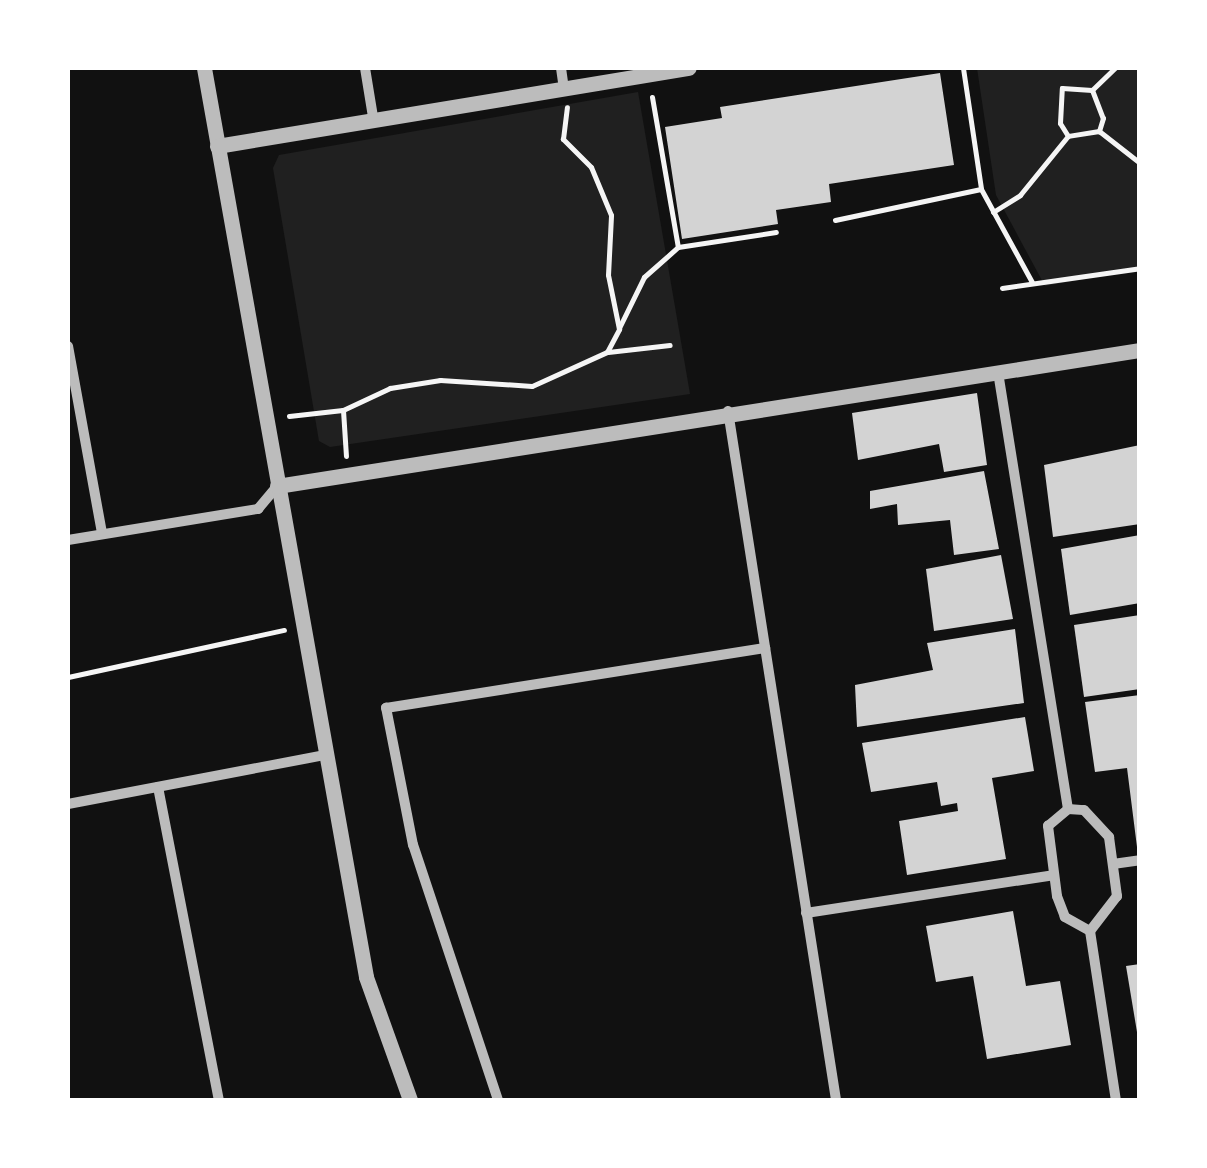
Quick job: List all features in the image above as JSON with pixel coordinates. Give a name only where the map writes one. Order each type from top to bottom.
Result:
[{"type":"street","points":[[204,68],[366,978],[410,1100]]},
{"type":"street","points":[[365,68],[373,117]]},
{"type":"street","points":[[561,68],[564,89]]},
{"type":"street","points":[[217,146],[373,117],[688,68]]},
{"type":"street","points":[[68,346],[102,534]]},
{"type":"street","points":[[68,540],[258,509],[278,486],[728,411],[1140,350]]},
{"type":"street","points":[[998,372],[1068,809]]},
{"type":"street","points":[[728,411],[836,1100]]},
{"type":"street","points":[[498,1100],[413,844],[386,708],[765,648]]},
{"type":"street","points":[[68,804],[325,754]]},
{"type":"street","points":[[158,787],[220,1100]]},
{"type":"street","points":[[1090,931],[1065,917],[1053,876],[1048,826],[1068,809],[1084,810],[1109,837],[1117,896],[1090,931],[1116,1100]]},
{"type":"street","points":[[1113,864],[1140,860]]},
{"type":"street","points":[[806,913],[1053,876]]},
{"type":"path","points":[[962,68],[981,190],[1032,282]]},
{"type":"path","points":[[1068,136],[1060,123],[1062,88],[1092,90],[1115,68]]},
{"type":"path","points":[[648,74],[678,247]]},
{"type":"path","points":[[564,89],[563,139],[591,167],[611,215],[608,274],[619,328]]},
{"type":"path","points":[[1092,90],[1102,118],[1099,131]]},
{"type":"path","points":[[993,212],[1020,195],[1068,136],[1099,131],[1140,163]]},
{"type":"path","points":[[835,220],[981,190]]},
{"type":"path","points":[[607,352],[644,277],[678,247],[776,232]]},
{"type":"path","points":[[1002,288],[1140,268]]},
{"type":"path","points":[[267,419],[343,410],[390,388],[440,380],[532,386],[607,352],[670,345]]},
{"type":"path","points":[[343,410],[349,474]]},
{"type":"path","points":[[68,678],[305,626]]},
{"type":"shaded area","points":[[977,68],[1139,68],[1139,269],[1045,286],[996,195]]},
{"type":"shaded area","points":[[638,92],[690,394],[330,447],[319,441],[273,168],[279,155]]},
{"type":"building","points":[[940,73],[954,165],[829,184],[831,202],[776,210],[778,224],[682,239],[665,127],[722,118],[720,107]]},
{"type":"building","points":[[977,393],[987,465],[944,472],[939,444],[858,460],[852,413]]},
{"type":"building","points":[[1140,445],[1140,524],[1053,537],[1044,465]]},
{"type":"building","points":[[984,471],[999,549],[954,555],[950,520],[898,525],[897,504],[870,509],[870,491]]},
{"type":"building","points":[[1140,535],[1140,603],[1070,615],[1061,549]]},
{"type":"building","points":[[1001,555],[1013,619],[934,631],[926,569]]},
{"type":"building","points":[[1140,615],[1140,689],[1084,697],[1074,625]]},
{"type":"building","points":[[1015,629],[1024,703],[857,727],[855,685],[933,670],[927,643]]},
{"type":"building","points":[[1140,695],[1137,847],[1127,768],[1095,772],[1085,702]]},
{"type":"building","points":[[1025,717],[1034,771],[992,778],[1006,859],[907,875],[899,821],[958,811],[957,803],[941,806],[937,782],[871,792],[862,743]]},
{"type":"building","points":[[1013,911],[1026,986],[1060,981],[1071,1045],[987,1059],[973,976],[936,982],[926,926]]},
{"type":"building","points":[[1140,964],[1140,1032],[1137,1032],[1126,966]]}]
